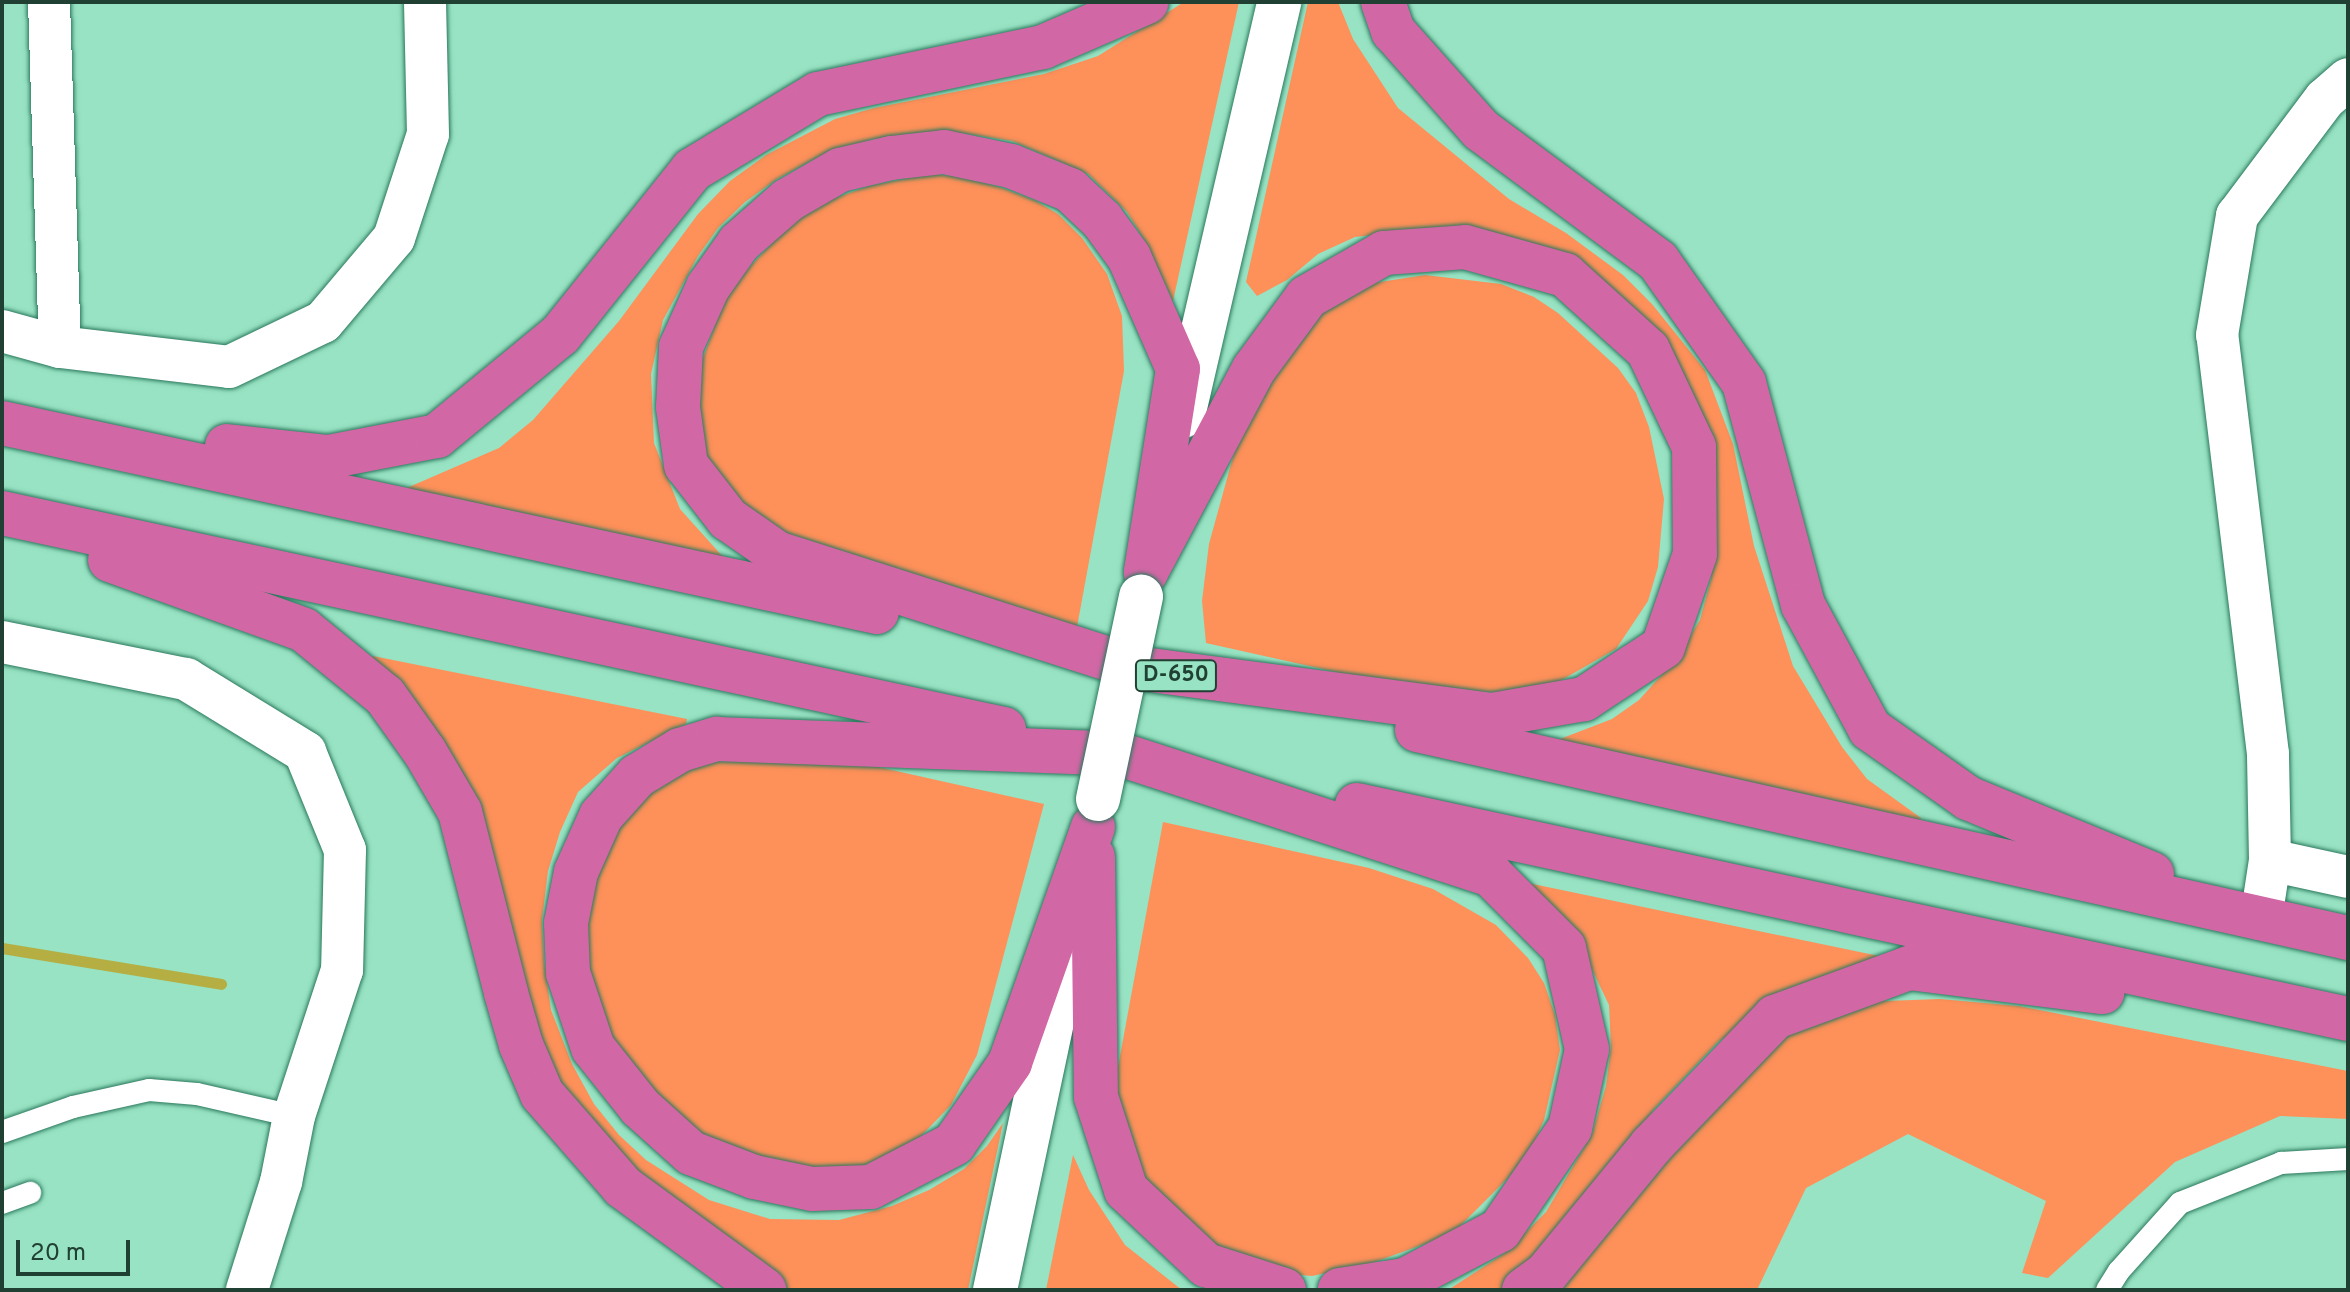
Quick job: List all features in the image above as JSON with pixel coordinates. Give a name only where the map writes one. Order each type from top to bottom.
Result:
[{"type":"highway","points":[[2,422],[328,457],[437,436],[560,335],[692,170],[818,94],[1043,47],[1147,2]]},
{"type":"highway","points":[[1383,2],[1393,31],[1481,130],[1658,261],[1744,383],[1803,605],[1870,729],[1968,798],[2261,919]]},
{"type":"highway","points":[[944,152],[1011,166],[1070,190],[1102,220],[1129,257],[1178,369],[1144,584],[1254,369],[1307,297],[1384,253],[1465,247],[1565,275],[1648,350],[1694,447],[1695,554],[1663,647],[1584,699],[1492,715],[1137,668],[777,553],[728,519],[686,465],[678,407],[681,347],[708,287],[739,243],[788,200],[840,170],[891,158],[944,152]]},
{"type":"highway","name":"D-650","points":[[2,422],[1137,668],[2348,938]]},
{"type":"highway","points":[[2,513],[2348,1021]]},
{"type":"highway","points":[[2,521],[304,630],[385,696],[425,752],[460,812],[521,1045],[542,1094],[623,1187],[764,1290]]},
{"type":"highway","points":[[1096,813],[1010,1063],[954,1144],[871,1187],[812,1189],[754,1177],[691,1153],[640,1107],[593,1048],[568,973],[566,923],[576,872],[601,816],[637,776],[680,750],[717,739],[1119,754],[1491,875],[1564,948],[1587,1049],[1570,1128],[1500,1230],[1405,1280],[1340,1290]]},
{"type":"highway","points":[[1096,813],[1096,1097],[1126,1190],[1206,1265],[1284,1290]]},
{"type":"highway","points":[[1524,1290],[1546,1274],[1651,1146],[1775,1017],[1909,968],[2348,1021]]},
{"type":"street","points":[[49,2],[60,347]]},
{"type":"street","points":[[2,331],[60,347],[229,367],[323,322],[394,238],[428,134],[425,2]]},
{"type":"street","points":[[995,1290],[1144,584],[1279,2]]},
{"type":"street","points":[[2261,919],[2270,860],[2268,754],[2217,335],[2237,216],[2325,99],[2348,79]]},
{"type":"street","points":[[2,642],[186,679],[305,752],[345,850],[342,970],[294,1116],[281,1182],[247,1290]]},
{"type":"street","points":[[2270,860],[2348,877]]},
{"type":"street","points":[[226,1290],[263,1172],[294,1116]]},
{"type":"lane","points":[[2,1132],[73,1107],[149,1090],[197,1094],[294,1116]]},
{"type":"lane","points":[[2107,1290],[2119,1271],[2180,1203],[2281,1163],[2348,1159]]},
{"type":"lane","points":[[2,1203],[30,1193]]},
{"type":"shaded area","points":[[1184,2],[1239,2],[1173,301],[1145,241],[1127,212],[1088,174],[1012,141],[962,133],[873,139],[818,157],[777,179],[745,202],[718,228],[698,256],[663,320],[651,374],[654,443],[680,509],[724,558],[402,490],[499,448],[533,420],[619,321],[698,214],[730,181],[766,155],[835,119],[874,108],[1044,74],[1098,56]]},
{"type":"shaded area","points":[[1308,2],[1338,2],[1353,39],[1398,108],[1509,199],[1566,233],[1623,275],[1652,304],[1705,370],[1733,444],[1754,546],[1793,666],[1842,747],[1867,779],[1921,818],[1919,824],[1547,744],[1612,719],[1639,700],[1676,659],[1700,620],[1711,579],[1715,531],[1641,326],[1413,230],[1355,237],[1318,254],[1287,280],[1257,296],[1246,282]]},
{"type":"shaded area","points":[[929,174],[963,177],[1002,188],[1036,201],[1058,214],[1082,238],[1107,274],[1122,316],[1124,371],[1077,627],[770,538],[704,458],[697,429],[700,366],[724,301],[743,274],[795,219],[821,203],[869,186]]},
{"type":"shaded area","points":[[1425,275],[1501,284],[1534,297],[1558,313],[1618,368],[1636,393],[1649,427],[1664,499],[1658,567],[1648,601],[1616,649],[1551,686],[1522,693],[1412,689],[1206,643],[1202,601],[1209,544],[1233,457],[1263,382],[1326,302],[1367,284]]},
{"type":"shaded area","points":[[373,656],[687,719],[686,724],[617,758],[578,792],[560,832],[548,871],[542,920],[544,961],[551,1010],[572,1064],[594,1104],[619,1135],[646,1160],[709,1200],[770,1219],[839,1220],[892,1206],[929,1190],[964,1169],[987,1146],[1003,1123],[968,1290],[788,1290],[743,1256],[687,1221],[551,1083],[496,906],[371,663]]},
{"type":"shaded area","points":[[838,758],[1044,804],[977,1055],[951,1105],[921,1136],[882,1158],[851,1170],[825,1173],[717,1151],[615,1054],[591,981],[586,949],[587,912],[602,847],[657,782],[699,762]]},
{"type":"shaded area","points":[[1163,822],[1369,868],[1433,889],[1496,925],[1528,958],[1544,983],[1555,1015],[1560,1050],[1544,1120],[1530,1151],[1508,1178],[1452,1234],[1372,1263],[1312,1276],[1277,1273],[1238,1262],[1159,1212],[1119,1134],[1116,1078]]},
{"type":"shaded area","points":[[1528,883],[1879,956],[1764,1010],[1718,1042],[1654,1109],[1597,1195],[1516,1279],[1499,1290],[1448,1290],[1505,1253],[1546,1212],[1592,1134],[1606,1086],[1611,1047],[1609,1005],[1587,959]]},
{"type":"shaded area","points":[[1940,999],[2019,1006],[2348,1071],[2348,1119],[2280,1116],[2175,1162],[2048,1278],[2022,1273],[2046,1201],[1908,1134],[1806,1188],[1757,1290],[1559,1290],[1696,1119],[1806,1017],[1858,1002]]},
{"type":"shaded area","points":[[1073,1155],[1089,1190],[1125,1245],[1182,1290],[1046,1290]]},
{"type":"waterway","points":[[2,948],[221,984]]}]
